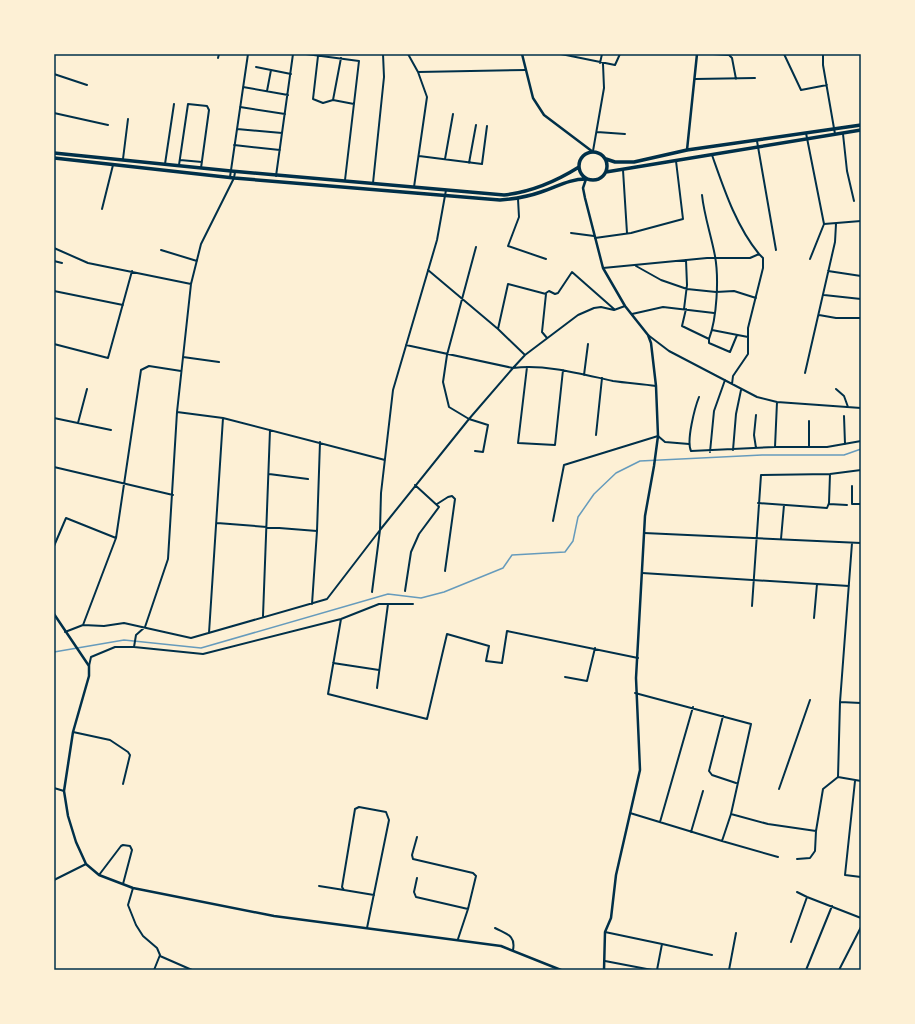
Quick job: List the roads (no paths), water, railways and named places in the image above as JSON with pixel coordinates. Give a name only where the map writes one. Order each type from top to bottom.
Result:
[{"type":"main road","points":[[54,153],[123,159],[233,172],[504,195],[538,189],[556,181],[579,167],[585,155],[593,152],[615,162],[634,162],[687,150],[757,141],[861,124]]},
{"type":"main road","points":[[54,158],[232,177],[500,200],[518,199],[576,179],[597,179],[606,172],[676,159],[861,130]]},
{"type":"main road","points":[[606,159],[606,172]]},
{"type":"main road","points":[[579,167],[586,179]]},
{"type":"street","points":[[218,58],[219,54]]},
{"type":"street","points":[[134,647],[136,635],[145,627],[168,559],[177,412],[191,284],[201,244],[232,177],[234,145],[248,54]]},
{"type":"street","points":[[276,176],[293,54]]},
{"type":"street","points":[[306,54],[360,61],[345,182]]},
{"type":"street","points":[[372,184],[384,77],[383,54]]},
{"type":"street","points":[[408,54],[415,70],[418,72],[427,97],[414,187]]},
{"type":"street","points":[[522,54],[533,98],[544,115],[593,152],[604,88],[601,63],[602,54]]},
{"type":"street","points":[[561,54],[615,65],[620,54]]},
{"type":"street","points":[[687,150],[697,54]]},
{"type":"street","points":[[713,54],[729,55],[732,58],[736,79]]},
{"type":"street","points":[[784,54],[801,90],[827,85]]},
{"type":"street","points":[[823,54],[835,134]]},
{"type":"street","points":[[318,56],[313,99],[323,103],[333,100],[354,104]]},
{"type":"street","points":[[333,100],[341,58]]},
{"type":"street","points":[[256,67],[291,74]]},
{"type":"street","points":[[267,91],[271,70]]},
{"type":"street","points":[[418,72],[526,70]]},
{"type":"street","points":[[54,74],[87,85]]},
{"type":"street","points":[[695,79],[755,78]]},
{"type":"street","points":[[243,87],[288,94]]},
{"type":"street","points":[[166,164],[174,104]]},
{"type":"street","points":[[179,166],[188,104],[207,106],[209,110],[201,168]]},
{"type":"street","points":[[240,107],[285,114]]},
{"type":"street","points":[[54,113],[108,125]]},
{"type":"street","points":[[445,159],[453,114]]},
{"type":"street","points":[[123,159],[128,118]]},
{"type":"street","points":[[470,163],[476,125]]},
{"type":"street","points":[[419,156],[482,164],[487,126]]},
{"type":"street","points":[[237,129],[282,133]]},
{"type":"street","points":[[597,132],[625,134]]},
{"type":"street","points":[[806,133],[824,224],[810,259]]},
{"type":"street","points":[[842,133],[847,171],[854,201]]},
{"type":"street","points":[[757,141],[776,250]]},
{"type":"street","points":[[234,145],[280,150]]},
{"type":"street","points":[[712,154],[725,191],[738,221],[762,258],[763,268],[748,328],[748,354],[733,376],[732,384]]},
{"type":"street","points":[[571,233],[595,237],[627,234],[683,219],[676,159]]},
{"type":"street","points":[[180,160],[202,162]]},
{"type":"street","points":[[102,209],[113,164]]},
{"type":"street","points":[[623,169],[627,234]]},
{"type":"street","points":[[586,179],[584,188],[585,198],[603,268],[625,306],[648,335],[669,351],[741,390],[757,397],[777,402],[861,408]]},
{"type":"street","points":[[372,592],[380,530],[381,494],[393,390],[437,240],[446,190]]},
{"type":"street","points":[[702,195],[715,258],[716,292],[712,330],[708,343],[730,352],[737,335]]},
{"type":"street","points":[[518,199],[519,217],[508,246],[546,259]]},
{"type":"street","points":[[824,224],[861,221]]},
{"type":"street","points":[[805,373],[824,295],[835,242],[836,224]]},
{"type":"street","points":[[475,451],[483,452],[488,425],[469,419],[449,407],[443,382],[447,354],[463,300],[476,247]]},
{"type":"street","points":[[54,248],[88,263],[191,284]]},
{"type":"street","points":[[161,250],[197,261]]},
{"type":"street","points":[[603,268],[715,258],[750,258],[759,254]]},
{"type":"street","points":[[686,260],[687,289],[682,326],[709,339]]},
{"type":"street","points":[[54,261],[62,264]]},
{"type":"street","points":[[635,266],[661,280],[687,289],[716,292],[734,291],[756,298]]},
{"type":"street","points":[[428,269],[498,329],[525,355]]},
{"type":"street","points":[[54,344],[108,358],[132,271]]},
{"type":"street","points":[[828,271],[861,276]]},
{"type":"street","points":[[498,329],[508,284],[546,294],[548,291],[558,294],[572,272],[614,310]]},
{"type":"street","points":[[54,291],[123,305]]},
{"type":"street","points":[[546,294],[542,332],[547,338]]},
{"type":"street","points":[[824,295],[861,299]]},
{"type":"street","points":[[65,632],[83,625],[104,626],[124,623],[191,638],[263,616],[327,599],[415,485],[469,419],[525,355],[578,315],[601,307],[614,310],[625,306]]},
{"type":"street","points":[[632,314],[663,307],[714,313]]},
{"type":"street","points":[[819,315],[836,318],[861,318]]},
{"type":"street","points":[[712,330],[748,337]]},
{"type":"street","points":[[604,970],[605,932],[611,918],[616,875],[640,770],[635,693],[645,516],[657,451],[658,436],[654,354],[648,335]]},
{"type":"street","points":[[584,374],[588,344]]},
{"type":"street","points":[[406,345],[514,368],[527,366],[563,370],[602,378],[656,386]]},
{"type":"street","points":[[182,357],[219,362]]},
{"type":"street","points":[[83,625],[116,538],[141,370],[149,366],[181,371]]},
{"type":"street","points":[[527,366],[518,443],[555,445],[563,370]]},
{"type":"street","points":[[596,435],[602,378]]},
{"type":"street","points":[[710,452],[714,411],[725,380]]},
{"type":"street","points":[[78,423],[87,389]]},
{"type":"street","points":[[836,389],[844,396],[848,407]]},
{"type":"street","points":[[733,450],[736,414],[741,390]]},
{"type":"street","points":[[699,397],[694,412],[690,444],[691,452],[710,452],[775,446],[809,447],[861,441]]},
{"type":"street","points":[[775,446],[777,402]]},
{"type":"street","points":[[177,412],[222,418],[320,442],[385,460]]},
{"type":"street","points":[[756,414],[754,435],[756,448]]},
{"type":"street","points":[[844,416],[845,444]]},
{"type":"street","points":[[54,418],[111,430]]},
{"type":"street","points":[[209,633],[217,523],[222,418]]},
{"type":"street","points":[[809,421],[809,447]]},
{"type":"street","points":[[263,616],[270,430]]},
{"type":"street","points":[[658,436],[665,442],[690,444]]},
{"type":"street","points":[[553,521],[564,465],[658,436]]},
{"type":"street","points":[[312,604],[318,531],[320,442]]},
{"type":"street","points":[[54,467],[173,496]]},
{"type":"street","points":[[752,606],[755,539],[761,475],[830,474],[861,470]]},
{"type":"street","points":[[269,474],[308,479]]},
{"type":"street","points":[[758,503],[827,508],[829,504],[830,474]]},
{"type":"street","points":[[406,591],[411,552],[419,534],[439,507],[415,485]]},
{"type":"street","points":[[852,486],[852,504],[861,504]]},
{"type":"street","points":[[437,504],[448,497],[452,496],[454,499],[445,571]]},
{"type":"street","points":[[829,504],[847,505]]},
{"type":"street","points":[[781,540],[784,505]]},
{"type":"street","points":[[54,546],[66,518],[116,538]]},
{"type":"street","points":[[217,523],[318,531]]},
{"type":"street","points":[[644,534],[861,543]]},
{"type":"street","points":[[797,859],[810,858],[815,851],[816,831],[823,789],[838,777],[840,702],[852,543]]},
{"type":"street","points":[[642,573],[849,586]]},
{"type":"street","points":[[814,618],[818,584]]},
{"type":"street","points":[[413,604],[379,604],[340,619],[203,654],[134,647],[115,647],[91,657],[88,676],[73,732],[64,791],[68,816],[76,842],[86,864],[99,875],[133,888],[274,916],[366,929],[458,939],[501,946],[561,970]]},
{"type":"street","points":[[378,688],[388,604]]},
{"type":"street","points":[[54,614],[89,666]]},
{"type":"street","points":[[340,619],[328,694],[427,719],[447,634],[489,646],[486,661],[502,663],[507,631],[638,658]]},
{"type":"street","points":[[565,677],[587,681],[595,648]]},
{"type":"street","points":[[333,663],[379,670]]},
{"type":"street","points":[[635,693],[751,724],[736,783],[731,814],[722,841]]},
{"type":"street","points":[[779,789],[810,700]]},
{"type":"street","points":[[840,702],[861,703]]},
{"type":"street","points":[[660,822],[693,708]]},
{"type":"street","points":[[723,716],[709,771],[712,775],[736,783]]},
{"type":"street","points":[[73,732],[110,740],[128,752],[130,755],[123,784]]},
{"type":"street","points":[[838,777],[861,782]]},
{"type":"street","points":[[854,781],[845,875],[861,877]]},
{"type":"street","points":[[54,788],[64,791]]},
{"type":"street","points":[[691,832],[703,792]]},
{"type":"street","points":[[344,890],[342,887],[342,881],[355,809],[359,807],[386,812],[389,820],[366,929]]},
{"type":"street","points":[[630,812],[691,832],[778,857]]},
{"type":"street","points":[[731,814],[768,824],[816,831]]},
{"type":"street","points":[[417,837],[412,855],[413,859],[473,873],[476,876],[468,909],[458,939]]},
{"type":"street","points":[[99,875],[121,846],[130,846],[132,850],[123,884]]},
{"type":"street","points":[[54,880],[86,864]]},
{"type":"street","points":[[417,878],[414,892],[416,897],[468,909]]},
{"type":"street","points":[[319,886],[374,896]]},
{"type":"street","points":[[133,888],[128,905],[136,925],[143,936],[157,948],[160,956],[154,970]]},
{"type":"street","points":[[797,892],[861,918]]},
{"type":"street","points":[[791,942],[807,897]]},
{"type":"street","points":[[806,970],[832,906]]},
{"type":"street","points":[[839,970],[861,927]]},
{"type":"street","points":[[495,928],[512,937],[514,943],[513,950]]},
{"type":"street","points":[[605,932],[712,954]]},
{"type":"street","points":[[728,970],[736,933]]},
{"type":"street","points":[[657,970],[662,944]]},
{"type":"street","points":[[160,956],[192,970]]},
{"type":"street","points":[[605,961],[652,970]]},
{"type":"waterway","points":[[54,652],[124,640],[201,648],[388,594],[421,598],[444,592],[503,568],[512,555],[565,552],[573,541],[578,517],[594,494],[616,473],[640,461],[762,455],[844,455],[861,449]]}]
